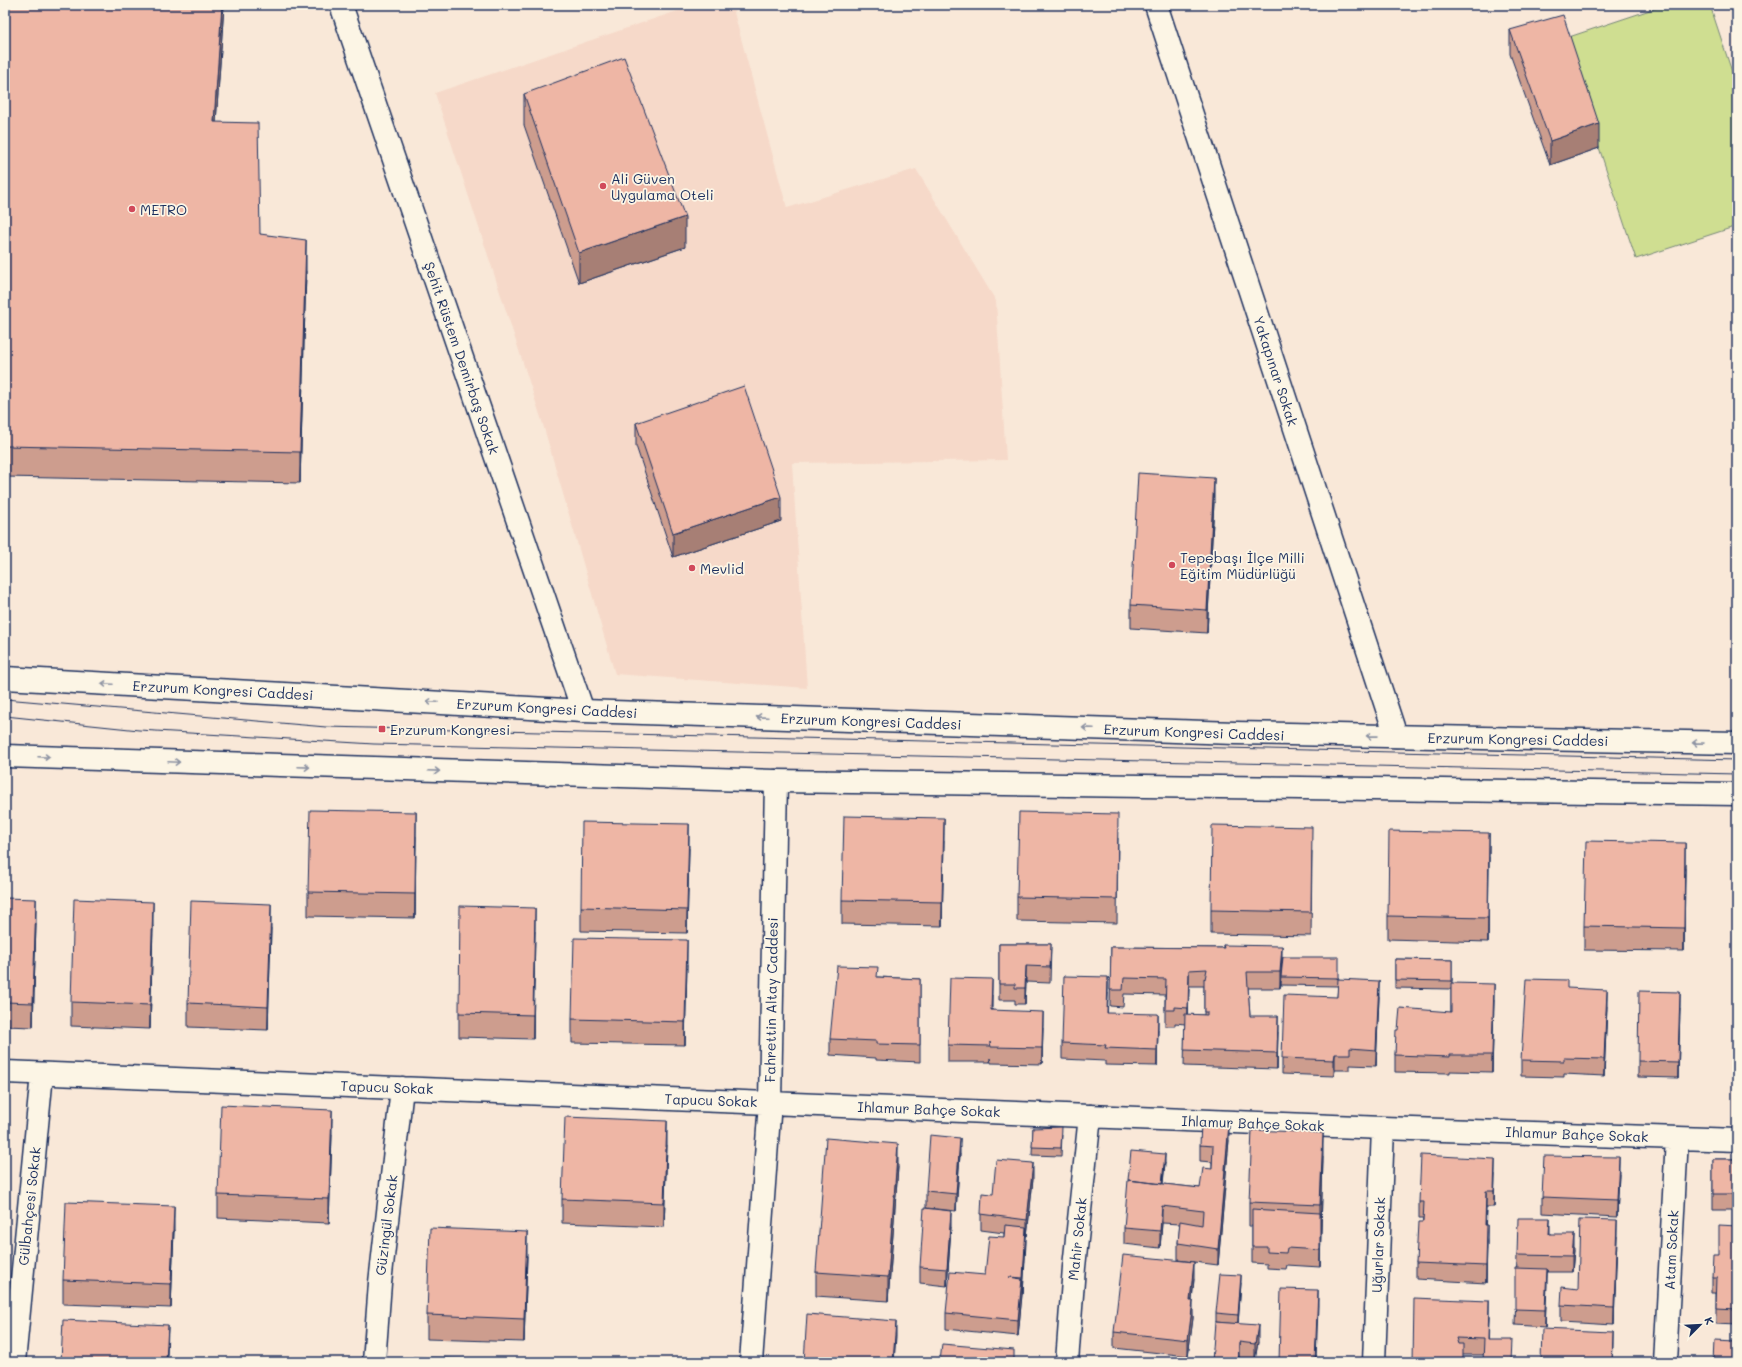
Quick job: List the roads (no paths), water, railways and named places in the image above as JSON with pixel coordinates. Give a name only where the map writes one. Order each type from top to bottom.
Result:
[{"type":"street","name":"Şehit Rüstem Demirbaş Sokak","points":[[341,5],[583,711]]},
{"type":"street","name":"Yakapınar Sokak","points":[[1156,5],[1396,736]]},
{"type":"street","name":"Erzurum Kongresi Caddesi","points":[[5,678],[583,711],[1235,734],[1396,736],[1737,744]]},
{"type":"street","points":[[5,756],[597,777],[776,781],[1737,794]]},
{"type":"street","name":"Fahrettin Altay Caddesi","points":[[751,1362],[770,1102],[776,781]]},
{"type":"street","name":"Tapucu Sokak","points":[[5,1072],[770,1102]]},
{"type":"street","name":"Gülbahçesi Sokak","points":[[14,1362],[42,1074]]},
{"type":"street","name":"Güzingül Sokak","points":[[374,1362],[380,1283],[402,1088]]},
{"type":"street","name":"Ihlamur Bahçe Sokak","points":[[770,1102],[1383,1128],[1737,1140]]},
{"type":"street","name":"Mahir Sokak","points":[[1066,1362],[1074,1267],[1090,1116]]},
{"type":"street","name":"Uğurlar Sokak","points":[[1374,1362],[1383,1128]]},
{"type":"street","name":"Atam Sokak","points":[[1665,1362],[1677,1138]]},
{"type":"tram line","points":[[5,699],[326,727],[1737,760]]},
{"type":"tram line","points":[[5,716],[139,730],[374,744],[1737,774]]},
{"type":"place","name":"Ali Güven Uygulama Oteli","points":[[603,186]]},
{"type":"place","name":"METRO","points":[[132,209]]},
{"type":"place","name":"Tepebaşı İlçe Milli Eğitim Müdürlüğü","points":[[1172,565]]},
{"type":"place","name":"Mevlid","points":[[692,568]]},
{"type":"place","name":"Erzurum Kongresi","points":[[382,729]]}]
